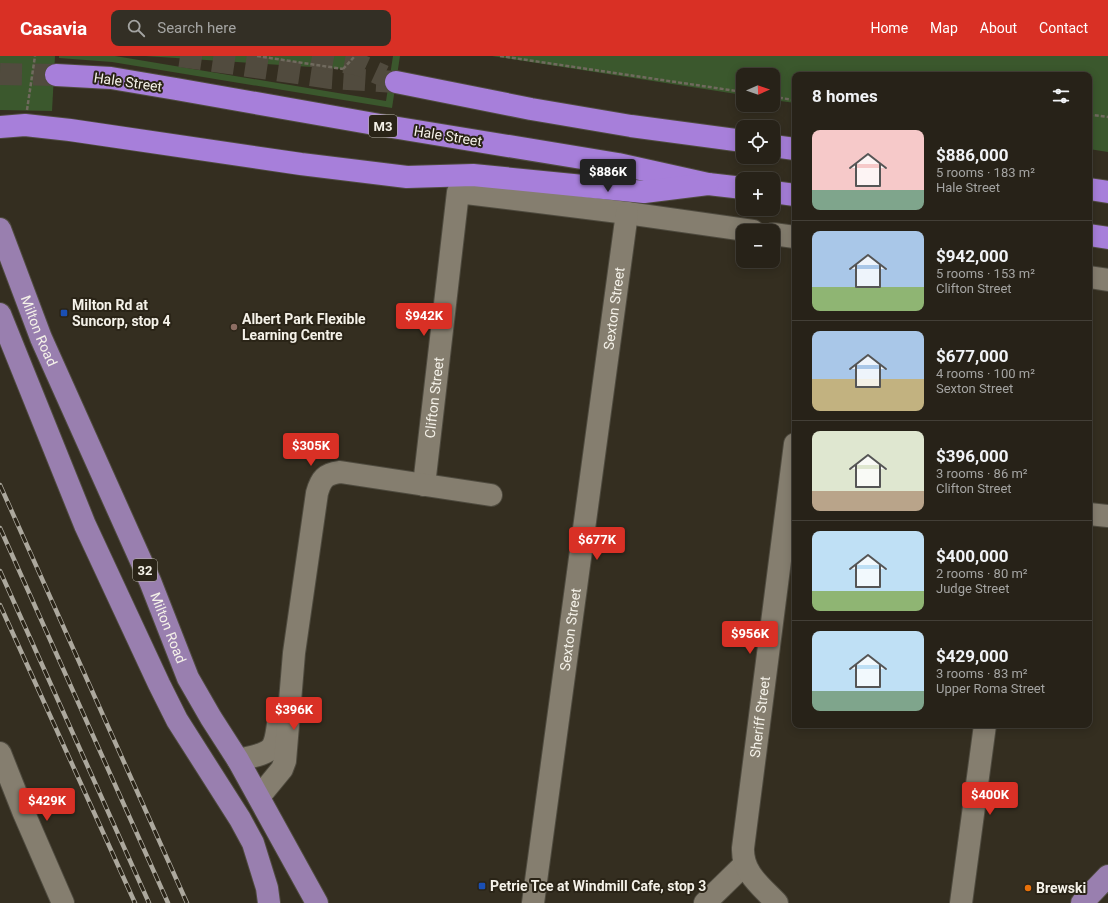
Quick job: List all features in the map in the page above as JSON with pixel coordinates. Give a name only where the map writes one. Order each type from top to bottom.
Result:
[{"type":"highway","name":"Hale Street","points":[[56,75],[111,78],[380,125],[618,164],[708,184],[736,187]]},
{"type":"highway","points":[[396,82],[531,109],[631,126],[736,140]]},
{"type":"highway","points":[[0,127],[25,125],[70,130],[286,162],[407,177],[473,176],[644,192],[708,184]]},
{"type":"highway","points":[[780,147],[792,149]]},
{"type":"highway","points":[[407,177],[446,190],[458,192]]},
{"type":"highway","points":[[1092,190],[1108,192]]},
{"type":"highway","points":[[780,193],[792,195]]},
{"type":"highway","points":[[1092,236],[1108,238]]},
{"type":"main road","name":"Milton Road","points":[[0,229],[41,338],[140,559],[188,678],[238,760],[316,903]]},
{"type":"main road","name":"32","points":[[0,314],[85,525],[159,684],[177,720],[240,818],[253,843],[267,888],[269,903]]},
{"type":"main road","points":[[1082,903],[1108,876]]},
{"type":"street","points":[[458,192],[627,213],[736,229]]},
{"type":"street","name":"Clifton Street","points":[[424,485],[458,192]]},
{"type":"street","name":"Sexton Street","points":[[533,903],[627,213]]},
{"type":"street","points":[[780,235],[792,237]]},
{"type":"street","points":[[1092,277],[1108,280]]},
{"type":"street","name":"Sheriff Street","points":[[744,864],[742,856],[743,844],[792,467]]},
{"type":"street","points":[[259,797],[282,769],[285,761],[294,653],[317,493],[323,479],[330,474],[340,472],[491,495]]},
{"type":"street","points":[[1092,514],[1108,516]]},
{"type":"street","points":[[238,760],[267,752],[272,747],[294,653]]},
{"type":"street","points":[[962,903],[985,728]]},
{"type":"street","points":[[0,752],[23,811],[63,903]]},
{"type":"street","points":[[705,903],[744,864],[747,870],[777,903]]},
{"type":"path","points":[[27,110],[35,56]]},
{"type":"path","points":[[257,56],[343,69],[355,56]]},
{"type":"path","points":[[500,56],[736,91]]},
{"type":"path","points":[[780,98],[792,100]]},
{"type":"path","points":[[1092,115],[1108,117]]},
{"type":"green space","points":[[0,56],[55,56],[52,111],[0,110]]},
{"type":"green space","points":[[59,56],[115,56],[386,101],[393,56],[400,56],[392,108],[112,62],[59,58]]},
{"type":"green space","points":[[145,56],[355,56],[343,69]]},
{"type":"green space","points":[[492,56],[1108,56],[1108,152],[1092,149],[1092,72],[792,72],[792,103],[780,101],[780,68],[736,68],[736,94]]},
{"type":"tunnel","points":[[180,56],[331,78],[396,82]]},
{"type":"tunnel","points":[[312,56],[360,65],[384,76]]},
{"type":"tunnel","points":[[0,74],[56,75]]},
{"type":"railway","points":[[0,485],[187,903]]},
{"type":"railway","points":[[0,528],[168,903]]},
{"type":"railway","points":[[0,571],[149,903]]},
{"type":"railway","points":[[0,605],[135,903]]},
{"type":"place","name":"Milton Rd at Suncorp, stop 4","points":[[64,313]]},
{"type":"place","name":"Albert Park Flexible Learning Centre","points":[[234,327]]},
{"type":"place","name":"Petrie Tce at Windmill Cafe, stop 3","points":[[482,886]]},
{"type":"place","name":"Brewski","points":[[1028,888]]}]
